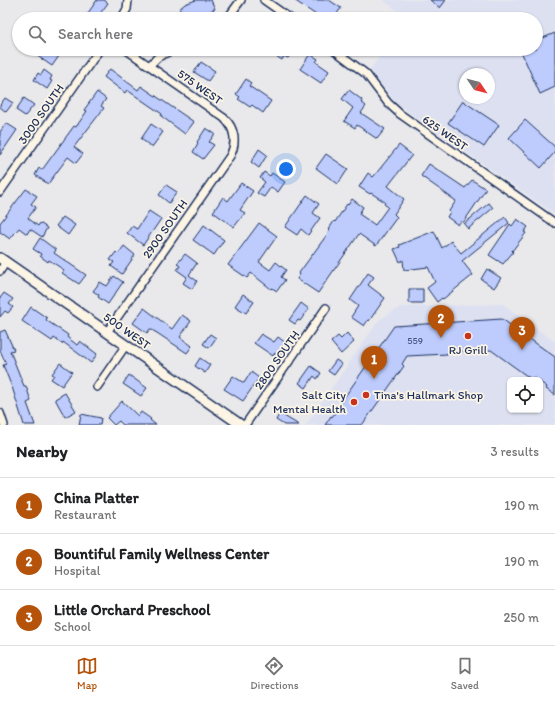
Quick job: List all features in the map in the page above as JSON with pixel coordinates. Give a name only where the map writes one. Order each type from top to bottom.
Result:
[{"type":"street","points":[[124,12],[128,0]]},
{"type":"street","points":[[232,12],[241,0]]},
{"type":"street","points":[[264,0],[281,12]]},
{"type":"street","name":"3000 SOUTH","points":[[0,192],[95,56]]},
{"type":"street","name":"575 WEST","points":[[135,56],[224,118],[232,128],[234,136]]},
{"type":"street","points":[[150,66],[160,56]]},
{"type":"street","name":"625 WEST","points":[[342,56],[366,74],[388,103],[400,114],[555,223]]},
{"type":"street","name":"2900 SOUTH","points":[[107,332],[230,156],[234,148],[234,136]]},
{"type":"street","points":[[0,271],[3,260]]},
{"type":"street","name":"500 WEST","points":[[3,260],[241,425]]},
{"type":"street","name":"2800 SOUTH","points":[[245,425],[326,308]]},
{"type":"street","points":[[97,387],[126,345]]},
{"type":"street","points":[[0,413],[4,425]]},
{"type":"shaded area","points":[[382,0],[555,0],[555,214],[407,111],[393,99],[370,70],[380,56],[543,56],[543,12],[400,12]]},
{"type":"shaded area","points":[[503,304],[555,342],[555,422],[553,425],[306,425],[379,320],[400,307]]},
{"type":"building","points":[[97,0],[104,0],[108,3],[101,12],[89,12]]},
{"type":"building","points":[[196,0],[211,0],[215,9],[208,12],[181,12],[179,9],[185,4]]},
{"type":"building","points":[[294,0],[329,0],[341,8],[338,12],[312,12]]},
{"type":"building","points":[[430,0],[446,0],[440,8]]},
{"type":"building","points":[[555,33],[555,87],[540,94],[523,56],[543,56],[543,38]]},
{"type":"building","points":[[37,56],[59,56],[52,66]]},
{"type":"building","points":[[276,56],[284,56],[282,60]]},
{"type":"building","points":[[309,56],[313,56],[318,59],[316,62],[329,71],[321,83],[300,69]]},
{"type":"building","points":[[201,62],[215,71],[208,81],[194,72]]},
{"type":"building","points":[[110,69],[138,90],[141,86],[194,122],[185,134],[161,116],[162,114],[127,90],[125,93],[104,77]]},
{"type":"building","points":[[44,70],[52,76],[50,80],[52,81],[47,89],[34,80],[38,73],[41,75]]},
{"type":"building","points":[[246,79],[251,83],[249,86],[271,101],[263,113],[252,105],[250,107],[238,99],[240,97],[236,94]]},
{"type":"building","points":[[349,90],[362,100],[361,102],[366,106],[361,113],[385,129],[377,139],[357,125],[355,128],[344,121],[353,108],[342,99]]},
{"type":"building","points":[[97,92],[106,99],[101,106],[104,108],[74,147],[83,154],[76,163],[68,157],[48,184],[35,175],[39,168],[42,170],[74,126],[76,127],[87,111],[84,110]]},
{"type":"building","points":[[5,98],[13,103],[6,112],[0,107]]},
{"type":"building","points":[[24,98],[34,105],[25,116],[16,110]]},
{"type":"building","points":[[461,104],[468,104],[499,125],[484,147],[448,123]]},
{"type":"building","points":[[525,120],[555,147],[555,152],[541,168],[509,138]]},
{"type":"building","points":[[6,123],[17,130],[0,155],[0,132]]},
{"type":"building","points":[[151,124],[163,132],[152,147],[141,139]]},
{"type":"building","points":[[206,128],[215,134],[209,142],[214,145],[203,159],[193,152],[198,143],[197,142]]},
{"type":"building","points":[[399,145],[412,155],[388,186],[404,199],[394,214],[397,217],[376,246],[359,234],[318,293],[297,279],[300,274],[299,273],[326,236],[334,221],[335,222],[352,199],[363,207],[359,214],[375,225],[388,207],[384,204],[385,202],[359,187],[368,173],[373,177],[374,176]]},
{"type":"building","points":[[259,149],[267,155],[259,168],[251,162]]},
{"type":"building","points":[[326,154],[348,169],[338,184],[316,168]]},
{"type":"building","points":[[429,164],[465,188],[472,180],[486,189],[463,223],[461,221],[458,225],[447,217],[456,201],[421,176]]},
{"type":"building","points":[[264,172],[270,176],[272,173],[285,182],[278,192],[271,187],[264,197],[257,193],[265,182],[260,178]]},
{"type":"building","points":[[241,183],[253,191],[240,210],[245,213],[234,227],[213,212],[223,197],[228,201]]},
{"type":"building","points":[[166,185],[177,192],[169,203],[159,195]]},
{"type":"building","points":[[26,189],[37,196],[31,204],[36,207],[28,218],[38,226],[40,223],[47,228],[42,237],[30,229],[27,234],[19,228],[10,239],[0,232],[0,223]]},
{"type":"building","points":[[307,195],[319,204],[313,213],[320,218],[308,235],[301,229],[297,235],[285,227]]},
{"type":"building","points":[[489,203],[493,208],[468,229],[464,224]]},
{"type":"building","points":[[149,211],[161,219],[143,245],[127,233],[132,226],[137,229]]},
{"type":"building","points":[[63,217],[75,225],[68,235],[56,226]]},
{"type":"building","points":[[505,217],[509,223],[462,261],[473,275],[443,299],[442,298],[437,302],[427,288],[435,282],[428,267],[404,270],[403,260],[400,262],[394,249],[400,247],[399,245],[434,231],[442,248],[451,241],[461,253]]},
{"type":"building","points":[[517,219],[528,227],[524,232],[526,233],[503,264],[489,255],[510,224],[512,226]]},
{"type":"building","points":[[259,223],[277,236],[259,262],[270,270],[276,262],[286,270],[281,277],[285,280],[277,291],[272,288],[271,289],[251,273],[247,278],[228,265]]},
{"type":"building","points":[[204,225],[224,240],[214,255],[193,240]]},
{"type":"building","points":[[40,238],[56,250],[54,253],[86,275],[79,284],[62,273],[64,270],[49,260],[48,262],[40,256],[41,254],[33,249]]},
{"type":"building","points":[[124,246],[135,255],[122,274],[111,266],[114,262],[110,260],[116,252],[118,254]]},
{"type":"building","points":[[185,254],[197,263],[189,275],[197,281],[192,289],[183,283],[187,277],[177,270],[180,266],[177,264]]},
{"type":"building","points":[[487,269],[501,278],[494,288],[481,279]]},
{"type":"building","points":[[368,273],[374,277],[368,285],[385,298],[364,326],[351,317],[358,306],[350,300]]},
{"type":"building","points":[[114,276],[123,282],[108,304],[98,297],[99,295],[93,291],[100,282],[107,286]]},
{"type":"building","points":[[409,289],[423,289],[423,303],[409,303]]},
{"type":"building","points":[[4,293],[13,299],[9,304],[13,307],[8,313],[5,311],[0,317],[0,298]]},
{"type":"building","points":[[243,294],[254,302],[246,313],[235,306]]},
{"type":"building","points":[[301,303],[309,309],[300,321],[298,320],[295,324],[289,320]]},
{"type":"building","points":[[31,307],[47,318],[46,320],[68,335],[67,337],[77,345],[80,341],[97,354],[91,363],[63,342],[62,344],[54,338],[52,341],[22,321]]},
{"type":"building","points":[[144,308],[172,329],[182,315],[191,321],[180,337],[192,346],[187,353],[150,329],[147,333],[133,323]]},
{"type":"building","points":[[502,319],[555,357],[555,395],[546,389],[547,387],[543,384],[543,377],[528,377],[491,350],[407,356],[402,364],[404,366],[362,425],[325,425],[340,406],[339,405],[394,326]]},
{"type":"building","points":[[5,330],[14,350],[10,351],[31,401],[27,403],[35,425],[24,425],[3,365],[6,364],[0,350],[0,332]]},
{"type":"building","points":[[347,333],[354,342],[341,354],[331,342],[338,336],[341,339]]},
{"type":"building","points":[[210,334],[216,338],[209,348],[203,344]]},
{"type":"building","points":[[261,334],[274,342],[278,337],[286,343],[283,347],[285,348],[279,356],[275,353],[273,356],[254,343]]},
{"type":"building","points":[[200,358],[210,365],[205,373],[195,366]]},
{"type":"building","points":[[336,360],[342,364],[334,375],[328,371]]},
{"type":"building","points":[[60,363],[72,372],[62,386],[51,379],[54,375],[52,374]]},
{"type":"building","points":[[311,366],[321,373],[317,379],[314,376],[306,388],[299,383]]},
{"type":"building","points":[[251,372],[259,378],[243,401],[224,389],[233,376],[244,383]]},
{"type":"building","points":[[129,375],[147,388],[141,396],[123,384]]},
{"type":"building","points":[[65,393],[76,411],[65,417],[55,399]]},
{"type":"building","points":[[122,401],[138,416],[141,412],[151,419],[150,420],[156,425],[123,425],[119,421],[114,425],[107,418]]},
{"type":"building","points":[[280,413],[299,425],[284,425],[276,420]]},
{"type":"building","points":[[81,414],[101,418],[100,425],[79,425]]},
{"type":"place","name":"RJ Grill","points":[[468,336]]},
{"type":"place","name":"Bountiful Family Wellness Center","points":[[441,338]]},
{"type":"place","name":"Little Orchard Preschool","points":[[522,350]]},
{"type":"place","name":"China Platter","points":[[374,379]]},
{"type":"place","name":"Tina's Hallmark Shop","points":[[366,395]]},
{"type":"place","name":"Salt City Mental Health","points":[[354,402]]}]
